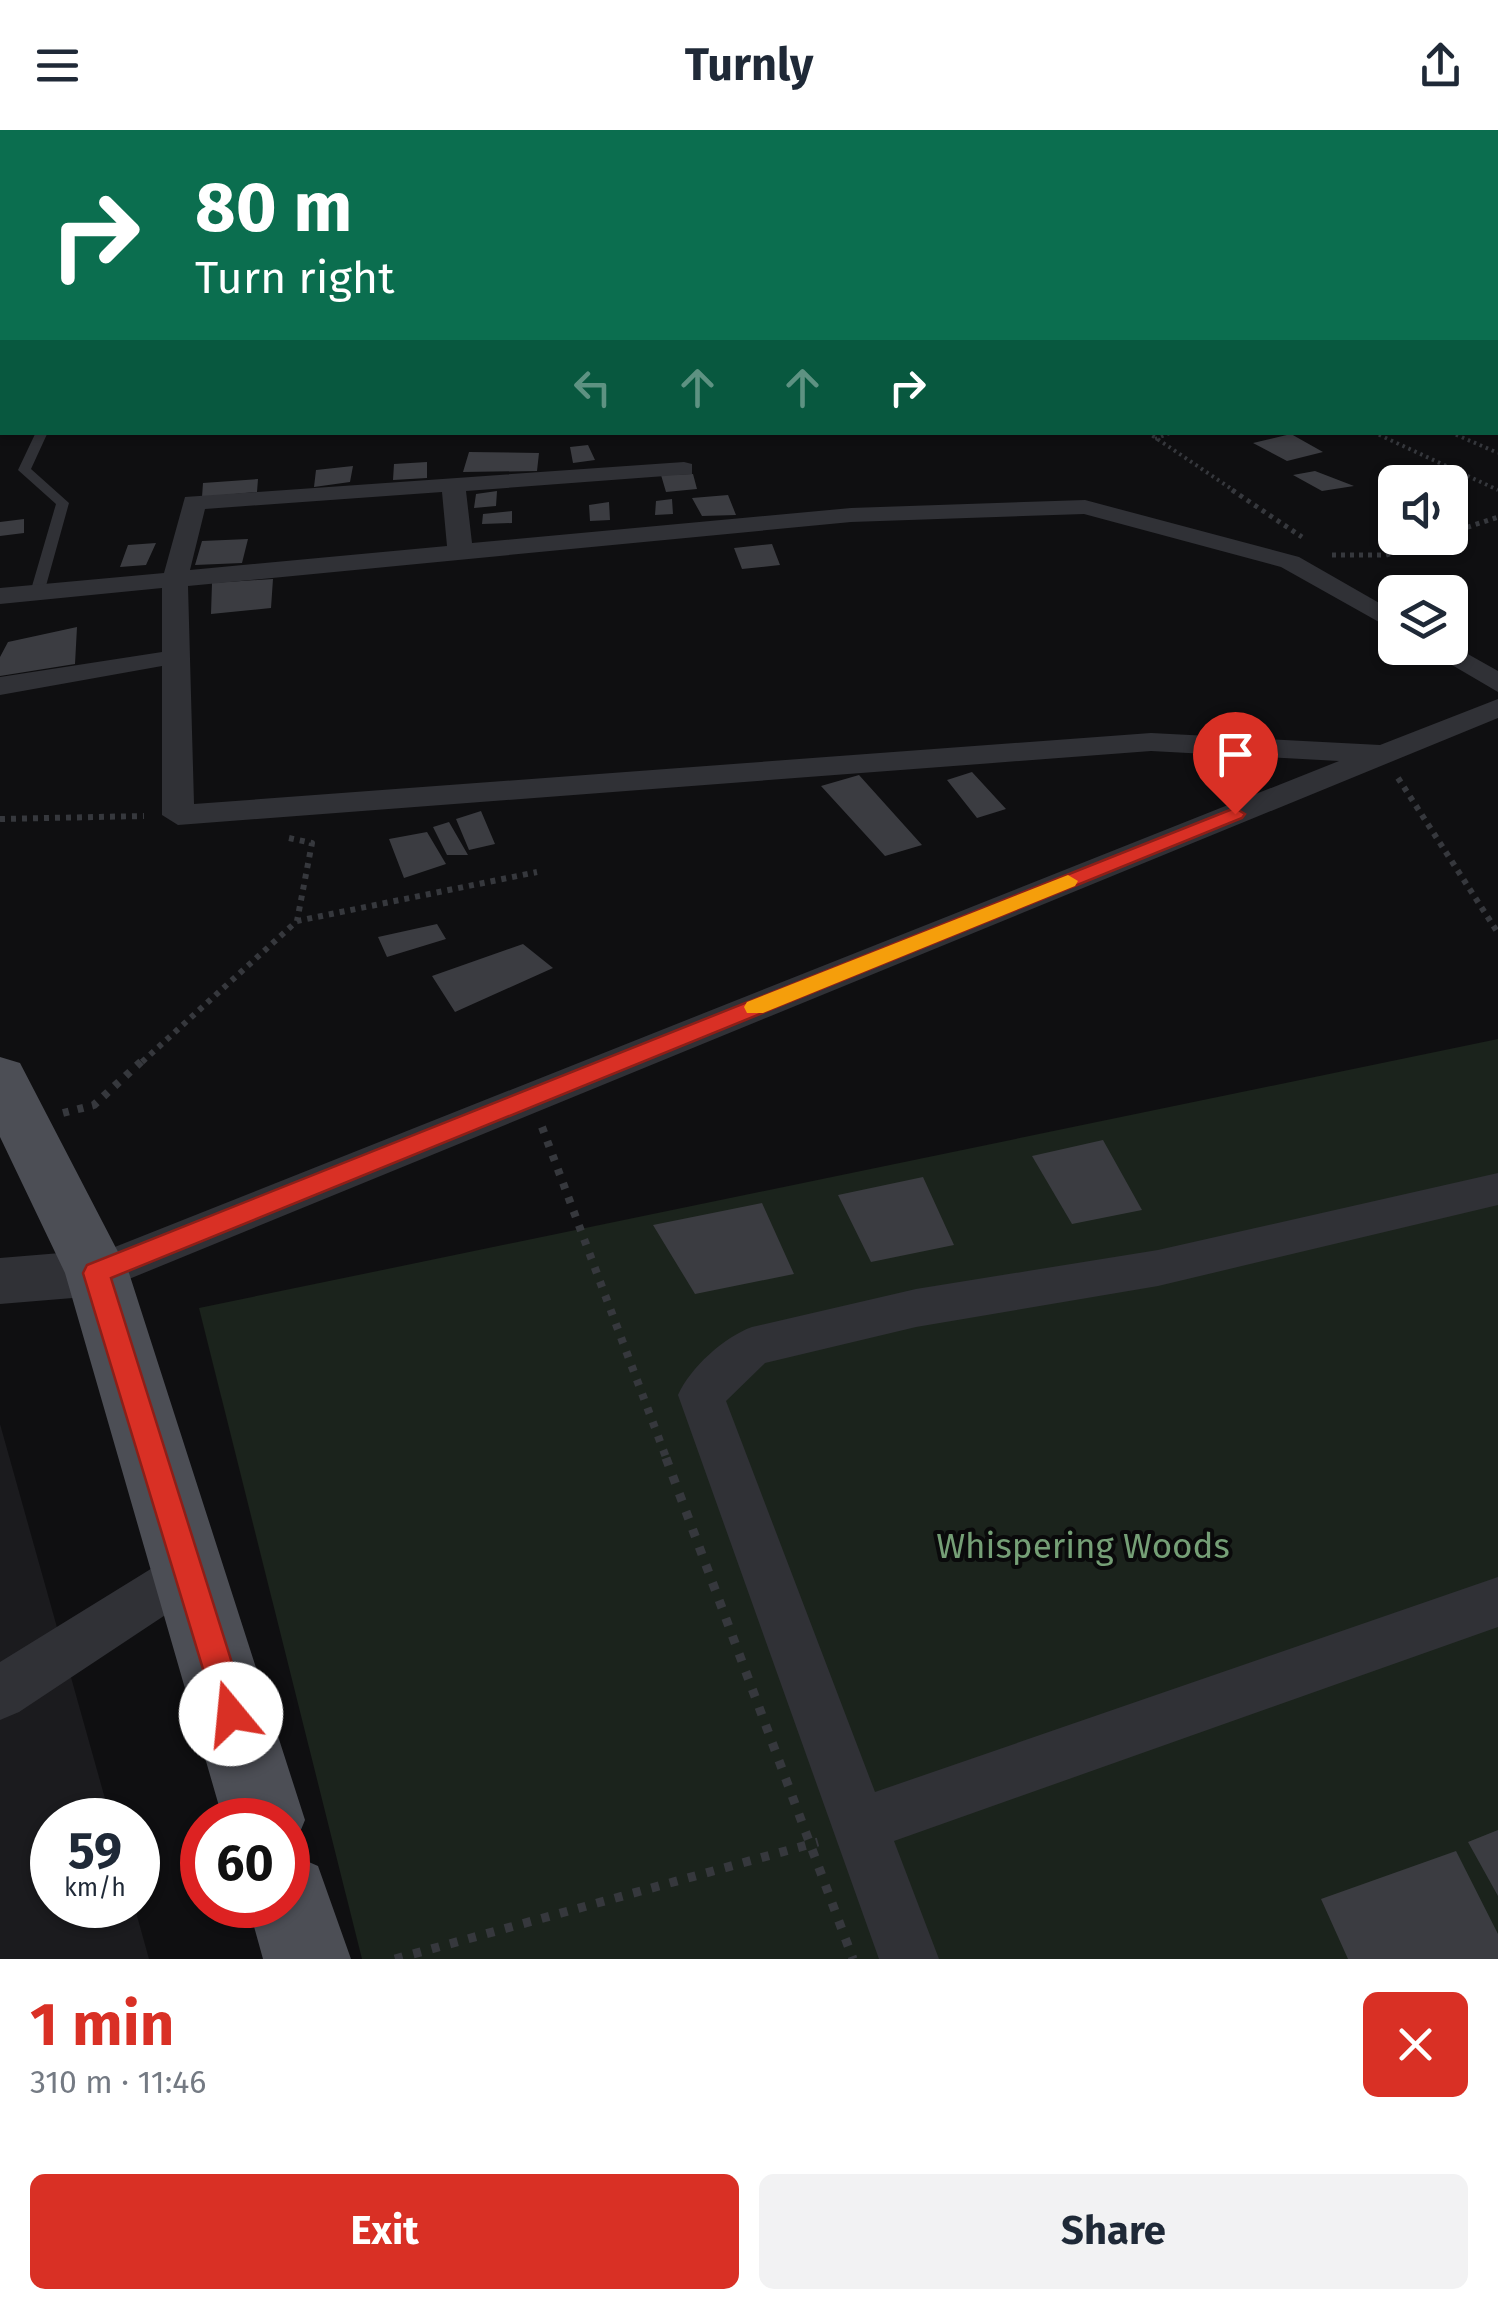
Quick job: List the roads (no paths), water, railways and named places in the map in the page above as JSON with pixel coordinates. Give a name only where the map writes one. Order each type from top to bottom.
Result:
[{"type":"main road","points":[[12,1101],[96,1273],[257,1798]]},
{"type":"main road","points":[[298,1928],[307,1959]]},
{"type":"street","points":[[684,469],[194,502],[176,579],[178,815],[1151,742],[1383,754]]},
{"type":"street","points":[[453,484],[460,552]]},
{"type":"street","points":[[0,596],[851,514],[1085,507],[1290,562],[1378,613]]},
{"type":"street","points":[[0,686],[156,659]]},
{"type":"street","points":[[1467,665],[1498,683]]},
{"type":"street","points":[[0,1281],[96,1273],[1498,708]]},
{"type":"street","points":[[909,1959],[702,1395],[752,1347],[916,1308],[1158,1268],[1498,1189]]},
{"type":"street","points":[[0,1693],[188,1571]]},
{"type":"street","points":[[858,1826],[1498,1602]]},
{"type":"lane","points":[[37,592],[62,502],[24,470],[41,435]]},
{"type":"park label","name":"Whispering Woods","points":[[1083,1546]]}]
